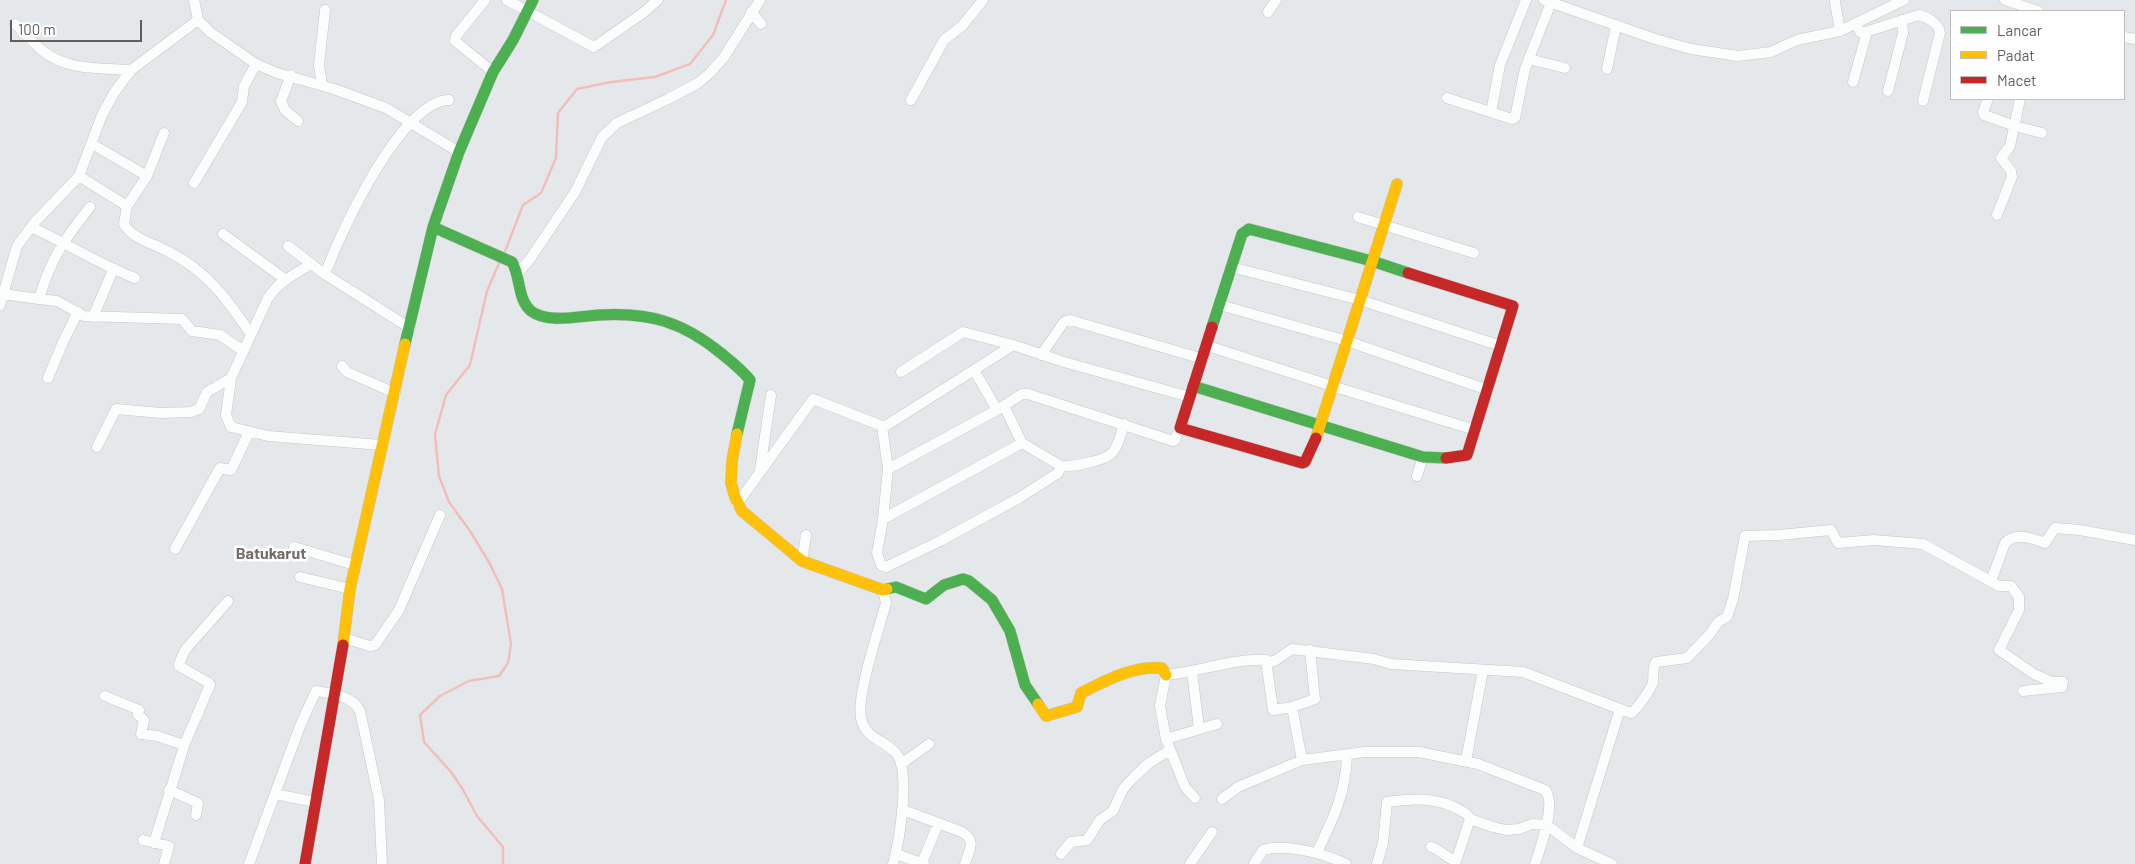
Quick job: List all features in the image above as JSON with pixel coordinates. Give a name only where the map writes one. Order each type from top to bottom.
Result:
[{"type":"street","points":[[194,0],[198,20],[210,32],[256,64],[277,73],[291,75],[386,108],[459,152]]},
{"type":"street","points":[[485,0],[456,36],[455,41],[493,72]]},
{"type":"street","points":[[507,0],[594,47],[643,13],[658,0]]},
{"type":"street","points":[[305,864],[344,638],[350,589],[381,445],[433,227],[459,152],[493,72],[533,0]]},
{"type":"street","points":[[517,274],[530,259],[575,192],[602,137],[617,123],[698,83],[710,73],[724,57],[760,0]]},
{"type":"street","points":[[911,100],[944,40],[966,22],[983,0]]},
{"type":"street","points":[[1268,12],[1276,0]]},
{"type":"street","points":[[1492,107],[1500,65],[1526,0]]},
{"type":"street","points":[[1447,98],[1514,119],[1529,59],[1549,1],[1616,26],[1691,49],[1738,56],[1771,52],[1796,40],[1840,31],[1904,0]]},
{"type":"street","points":[[2005,0],[2032,10]]},
{"type":"street","points":[[1835,2],[1840,31]]},
{"type":"street","points":[[322,85],[319,65],[325,10]]},
{"type":"street","points":[[751,12],[761,24]]},
{"type":"street","points":[[1856,23],[1860,32],[1867,32],[1914,16],[1923,16],[1938,26],[1940,31],[1922,101]]},
{"type":"street","points":[[0,305],[17,246],[31,227],[79,176],[102,115],[114,93],[131,70],[198,20]]},
{"type":"street","points":[[1888,91],[1903,33],[1902,20]]},
{"type":"street","points":[[15,24],[42,50],[61,62],[79,67],[131,70]]},
{"type":"street","points":[[1607,69],[1616,26]]},
{"type":"street","points":[[1853,82],[1867,32]]},
{"type":"street","points":[[1529,59],[1566,68]]},
{"type":"street","points":[[194,183],[242,102],[244,86],[256,64]]},
{"type":"street","points":[[291,75],[281,101],[285,110],[298,121]]},
{"type":"street","points":[[323,274],[372,176],[408,123],[436,102],[449,100]]},
{"type":"street","points":[[1988,100],[1983,112],[1984,115],[2042,133]]},
{"type":"street","points":[[1998,215],[2012,177],[2011,171],[2001,158],[2010,146],[2020,100]]},
{"type":"street","points":[[164,133],[146,176],[126,206],[124,220],[129,231],[176,254],[205,274],[228,300],[250,332]]},
{"type":"street","points":[[92,144],[146,176]]},
{"type":"street","points":[[79,176],[126,206]]},
{"type":"street","points":[[1180,428],[1302,463],[1306,460],[1320,424],[1397,184]]},
{"type":"street","points":[[39,299],[47,272],[63,242],[90,207]]},
{"type":"street","points":[[1358,217],[1474,253]]},
{"type":"street","points":[[31,227],[63,242],[113,270],[135,278]]},
{"type":"street","points":[[433,227],[502,257],[514,265],[524,302],[534,312],[565,317],[602,315],[664,319],[695,334],[744,372],[750,380],[750,384],[731,468],[731,484],[737,504],[748,516],[802,560],[886,589],[896,587],[928,599],[944,585],[963,579],[969,581],[992,600],[1010,631],[1025,685],[1046,716],[1077,707],[1081,693],[1109,680],[1146,668],[1162,668],[1166,675],[1160,706],[1166,739],[1185,787],[1195,798]]},
{"type":"street","points":[[888,469],[1022,394],[1028,394],[1124,424],[1172,441],[1175,440],[1191,392],[1208,346],[1242,234],[1249,229],[1372,261],[1514,306],[1466,455],[1442,459],[1423,457],[1320,424],[1191,392],[1042,355],[963,332],[901,372]]},
{"type":"street","points":[[224,234],[286,280]]},
{"type":"street","points":[[288,246],[323,274],[410,328]]},
{"type":"street","points":[[311,264],[286,280],[270,295],[250,332],[231,378],[226,418],[231,426],[268,436],[381,445]]},
{"type":"street","points":[[1231,267],[1360,300],[1501,346]]},
{"type":"street","points":[[93,317],[113,270]]},
{"type":"street","points":[[3,294],[53,300],[84,316],[182,319],[192,331],[220,335],[242,350]]},
{"type":"street","points":[[1220,305],[1347,341],[1488,390]]},
{"type":"street","points":[[48,378],[62,342],[78,312]]},
{"type":"street","points":[[1042,355],[1064,322],[1070,320],[1203,359]]},
{"type":"street","points":[[737,504],[813,398],[882,426],[891,423],[1013,345]]},
{"type":"street","points":[[1208,346],[1475,430]]},
{"type":"street","points":[[342,366],[349,374],[394,393]]},
{"type":"street","points":[[974,370],[1022,443],[1061,466],[1069,466],[1108,456],[1114,451],[1124,424]]},
{"type":"street","points":[[97,447],[116,409],[162,413],[191,412],[199,409],[207,392],[231,378]]},
{"type":"street","points":[[759,473],[771,395]]},
{"type":"street","points":[[882,426],[888,469],[878,554],[881,565],[886,567],[940,541],[1019,498],[1058,473],[1061,466]]},
{"type":"street","points":[[175,549],[220,468],[231,470],[249,432]]},
{"type":"street","points":[[883,519],[1022,443]]},
{"type":"street","points":[[1417,476],[1423,457]]},
{"type":"street","points":[[344,638],[370,646],[375,645],[399,610],[440,515]]},
{"type":"street","points":[[1991,581],[2005,543],[2009,539],[2024,536],[2045,543],[2055,528],[2134,537]]},
{"type":"street","points":[[1268,663],[1276,660],[1291,649],[1374,659],[1394,664],[1526,673],[1630,713],[1634,711],[1641,699],[1649,691],[1653,681],[1656,662],[1687,658],[1710,634],[1718,622],[1727,617],[1733,599],[1745,536],[1831,530],[1838,543],[1874,540],[1923,544],[1999,586],[2011,586],[2020,600],[2019,610],[1999,650],[2034,674],[2050,681],[2062,682],[2062,687],[2023,691]]},
{"type":"street","points":[[802,560],[806,535]]},
{"type":"street","points":[[294,547],[355,565]]},
{"type":"street","points":[[300,577],[350,589]]},
{"type":"street","points":[[886,589],[886,603],[860,705],[862,723],[875,739],[897,754],[901,764],[903,810],[896,854],[892,864]]},
{"type":"street","points":[[154,843],[184,745],[210,684],[179,666],[179,664],[185,650],[228,601]]},
{"type":"street","points":[[1268,663],[1273,710],[1292,707],[1315,699],[1310,650]]},
{"type":"street","points":[[1166,675],[1192,672],[1228,663],[1264,660],[1268,663]]},
{"type":"street","points":[[1466,761],[1482,670]]},
{"type":"street","points":[[1192,672],[1199,728]]},
{"type":"street","points":[[249,864],[300,726],[316,692],[334,694],[355,703],[360,711],[379,800],[382,864]]},
{"type":"street","points":[[105,696],[139,710],[138,715],[144,720],[141,734],[157,736],[184,745]]},
{"type":"street","points":[[1292,707],[1302,760]]},
{"type":"street","points":[[1577,848],[1620,709]]},
{"type":"street","points":[[1166,739],[1217,724]]},
{"type":"street","points":[[901,764],[928,744]]},
{"type":"street","points":[[1062,854],[1071,842],[1087,840],[1100,820],[1113,812],[1123,789],[1133,778],[1149,763],[1170,750]]},
{"type":"street","points":[[1222,799],[1238,787],[1302,760],[1365,752],[1419,752],[1466,761],[1546,791],[1548,795],[1547,825],[1536,864]]},
{"type":"street","points":[[1317,852],[1334,818],[1344,788],[1347,755]]},
{"type":"street","points":[[169,790],[198,803],[196,815]]},
{"type":"street","points":[[275,794],[316,802]]},
{"type":"street","points":[[1377,864],[1383,843],[1387,802],[1409,798],[1436,800],[1456,807],[1467,814],[1470,819],[1493,828],[1506,830],[1519,829],[1532,824],[1547,825],[1577,848],[1612,864]]},
{"type":"street","points":[[903,810],[962,832],[970,838],[971,842],[965,864]]},
{"type":"street","points":[[1431,847],[1455,862],[1470,819]]},
{"type":"street","points":[[896,854],[923,864],[938,824]]},
{"type":"street","points":[[1192,863],[1212,832]]},
{"type":"street","points":[[143,840],[169,846],[164,864]]},
{"type":"street","points":[[1254,864],[1266,849],[1317,852],[1331,856],[1346,864]]},
{"type":"waterway","points":[[504,254],[523,205],[541,193],[556,158],[558,113],[577,89],[611,82],[655,77],[690,64],[713,35],[726,0]]},
{"type":"waterway","points":[[500,261],[487,291],[470,365],[446,395],[435,434],[439,476],[449,502],[470,531],[490,564],[502,589],[511,644],[508,663],[499,676],[469,681],[440,696],[420,715],[424,742],[451,772],[477,816],[503,847],[503,864]]},
{"type":"traffic: fast","points":[[405,344],[433,227],[459,152],[493,72],[513,40],[533,0]]},
{"type":"traffic: fast","points":[[433,227],[512,262],[523,300],[531,311],[538,315],[555,318],[634,315],[665,321],[694,334],[708,343],[737,366],[750,380],[737,434]]},
{"type":"traffic: fast","points":[[1212,327],[1242,234],[1249,229],[1372,261],[1408,273]]},
{"type":"traffic: fast","points":[[1193,386],[1423,457],[1446,458]]},
{"type":"traffic: fast","points":[[887,589],[896,587],[926,599],[944,585],[963,579],[969,581],[992,600],[1010,631],[1025,685],[1038,704]]},
{"type":"traffic: slow","points":[[1316,438],[1397,184]]},
{"type":"traffic: slow","points":[[343,645],[350,589],[405,344]]},
{"type":"traffic: slow","points":[[737,434],[732,461],[731,483],[742,511],[802,561],[883,590],[887,589]]},
{"type":"traffic: slow","points":[[1038,704],[1046,716],[1077,707],[1081,693],[1130,671],[1162,668],[1166,675]]},
{"type":"traffic: jam","points":[[1408,273],[1513,306],[1467,455],[1446,458]]},
{"type":"traffic: jam","points":[[1212,327],[1180,428],[1302,463],[1305,462],[1316,438]]},
{"type":"traffic: jam","points":[[305,864],[343,645]]},
{"type":"district","name":"Batukarut","points":[[271,554]]}]
